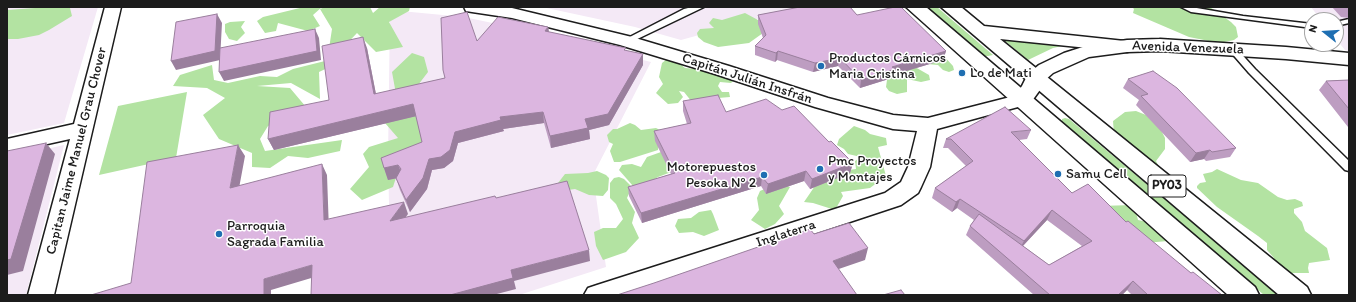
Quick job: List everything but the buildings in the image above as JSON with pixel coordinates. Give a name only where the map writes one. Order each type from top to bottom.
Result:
[{"type":"main road","name":"PY03","points":[[915,7],[1246,295]]},
{"type":"main road","name":"PY03","points":[[950,7],[1298,295]]},
{"type":"main road","points":[[979,31],[1128,46]]},
{"type":"main road","name":"Avenida Venezuela","points":[[1022,100],[1032,87],[1035,78],[1046,69],[1071,56],[1086,52],[1128,46],[1160,45],[1349,59]]},
{"type":"street","name":"Capitan Jaime Manuel Grau Chover","points":[[41,295],[84,129],[113,7]]},
{"type":"street","name":"Capitán Julián Insfrán","points":[[472,7],[512,13],[626,41],[722,70],[822,103],[893,122],[928,125],[1022,100]]},
{"type":"street","name":"Inglaterra","points":[[597,295],[893,199],[910,186],[919,167],[928,125]]},
{"type":"street","points":[[7,146],[84,129]]},
{"type":"lane","points":[[626,41],[687,11],[700,7]]},
{"type":"lane","points":[[1185,7],[1191,10],[1243,18],[1304,25]]},
{"type":"lane","points":[[1233,50],[1349,167]]},
{"type":"shaded area","points":[[7,7],[98,7],[64,123],[7,135]]},
{"type":"shaded area","points":[[542,7],[801,7],[681,40],[635,27]]},
{"type":"shaded area","points":[[1311,7],[1349,7],[1349,51],[1344,49],[1344,12],[1315,12]]},
{"type":"shaded area","points":[[390,10],[464,17],[521,29],[651,62],[593,175],[606,267],[519,295],[391,295],[388,158]]},
{"type":"shaded area","points":[[64,145],[26,295],[7,295],[7,158]]},
{"type":"green space","points":[[49,7],[70,8],[72,16],[39,35],[18,39],[7,39],[7,10]]},
{"type":"green space","points":[[304,7],[322,7],[313,15],[320,26],[308,31],[278,23],[276,31],[265,33],[257,21],[263,17]]},
{"type":"green space","points":[[325,7],[370,7],[373,13],[380,7],[410,7],[409,11],[389,22],[403,47],[376,52],[357,33],[338,53],[328,55],[332,29],[320,9]]},
{"type":"green space","points":[[927,7],[937,7],[993,55],[984,56]]},
{"type":"green space","points":[[1132,7],[1210,7],[1236,27],[1238,37],[1234,40],[1219,43],[1189,37],[1133,13],[1134,9]]},
{"type":"green space","points":[[745,13],[758,20],[763,33],[749,43],[718,47],[704,42],[698,37],[697,33],[700,29],[714,28],[709,23],[713,18],[722,20]]},
{"type":"green space","points":[[245,21],[241,27],[245,33],[237,41],[229,39],[225,32],[225,24],[230,22]]},
{"type":"green space","points":[[1004,40],[1066,45],[1053,48],[1028,60]]},
{"type":"green space","points":[[412,53],[424,57],[428,72],[415,89],[423,146],[403,156],[393,187],[362,200],[350,189],[369,167],[363,154],[369,147],[398,138],[385,123],[398,105],[392,72]]},
{"type":"green space","points":[[942,54],[953,66],[954,70],[949,72],[943,70],[938,65],[927,64]]},
{"type":"green space","points":[[333,59],[336,64],[319,72],[320,99],[291,83],[257,86],[290,88],[306,107],[305,112],[268,126],[260,139],[265,151],[342,140],[340,151],[308,158],[288,156],[270,168],[252,167],[252,153],[219,139],[203,115],[225,98],[207,88],[173,86],[180,75],[212,65],[214,80],[228,83],[260,76],[277,77],[293,69]]},
{"type":"green space","points":[[667,59],[680,64],[685,68],[707,70],[737,77],[731,83],[720,82],[718,86],[722,92],[729,92],[730,97],[692,102],[684,92],[679,91],[683,97],[678,103],[668,104],[656,93],[663,84],[659,77],[662,63]]},
{"type":"green space","points":[[915,67],[929,75],[930,80],[921,82],[907,79],[907,92],[897,94],[889,91],[886,87],[887,80],[890,77]]},
{"type":"green space","points":[[187,92],[176,158],[99,175],[118,106]]},
{"type":"green space","points":[[1136,111],[1146,115],[1161,130],[1165,138],[1165,149],[1156,161],[1158,165],[1148,162],[1114,134],[1113,121],[1125,112]]},
{"type":"green space","points":[[1062,119],[1069,119],[1279,295],[1264,295],[1062,122]]},
{"type":"green space","points":[[630,123],[641,130],[656,128],[660,130],[658,150],[620,162],[614,162],[610,151],[613,144],[609,142],[607,135],[613,129],[617,129]]},
{"type":"green space","points":[[854,126],[865,130],[870,134],[886,138],[887,145],[878,147],[886,176],[870,188],[841,192],[843,196],[835,210],[813,203],[804,202],[817,183],[849,170],[856,169],[855,161],[861,157],[848,154],[844,149],[837,145],[839,139]]},
{"type":"green space","points":[[661,152],[674,171],[658,177],[644,186],[633,186],[619,170],[622,165],[632,164],[641,167],[647,157]]},
{"type":"green space","points":[[1217,169],[1241,180],[1258,183],[1278,197],[1287,200],[1295,199],[1302,202],[1303,206],[1294,209],[1294,213],[1302,222],[1305,231],[1327,248],[1330,260],[1309,263],[1309,273],[1289,273],[1272,259],[1274,258],[1267,250],[1267,243],[1217,207],[1197,188],[1200,183],[1206,182],[1203,174]]},
{"type":"green space","points":[[597,171],[609,178],[608,190],[603,196],[589,195],[575,189],[560,191],[558,183],[565,174]]},
{"type":"green space","points":[[619,177],[624,179],[632,187],[627,198],[635,212],[632,223],[639,238],[626,252],[603,260],[596,246],[594,232],[603,228],[616,228],[623,219],[616,204],[610,198],[610,183],[614,178]]},
{"type":"green space","points":[[778,183],[790,187],[779,206],[784,214],[775,224],[765,229],[751,220],[759,210],[757,198],[760,191]]},
{"type":"green space","points":[[1134,205],[1138,220],[1157,224],[1168,241],[1145,243],[1098,206]]},
{"type":"green space","points":[[711,210],[719,230],[704,236],[693,232],[679,233],[675,226],[678,219],[691,218],[699,212]]},
{"type":"place","name":"Productos Cárnicos Maria Cristina","points":[[821,66]]},
{"type":"place","name":"Lo de Mati","points":[[962,73]]},
{"type":"place","name":"Pmc Proyectos y Montajes","points":[[820,169]]},
{"type":"place","name":"Samu Cell","points":[[1058,174]]},
{"type":"place","name":"Motorepuestos Pesoka Nº 2","points":[[764,175]]},
{"type":"place","name":"Parroquia Sagrada Familia","points":[[219,234]]}]
